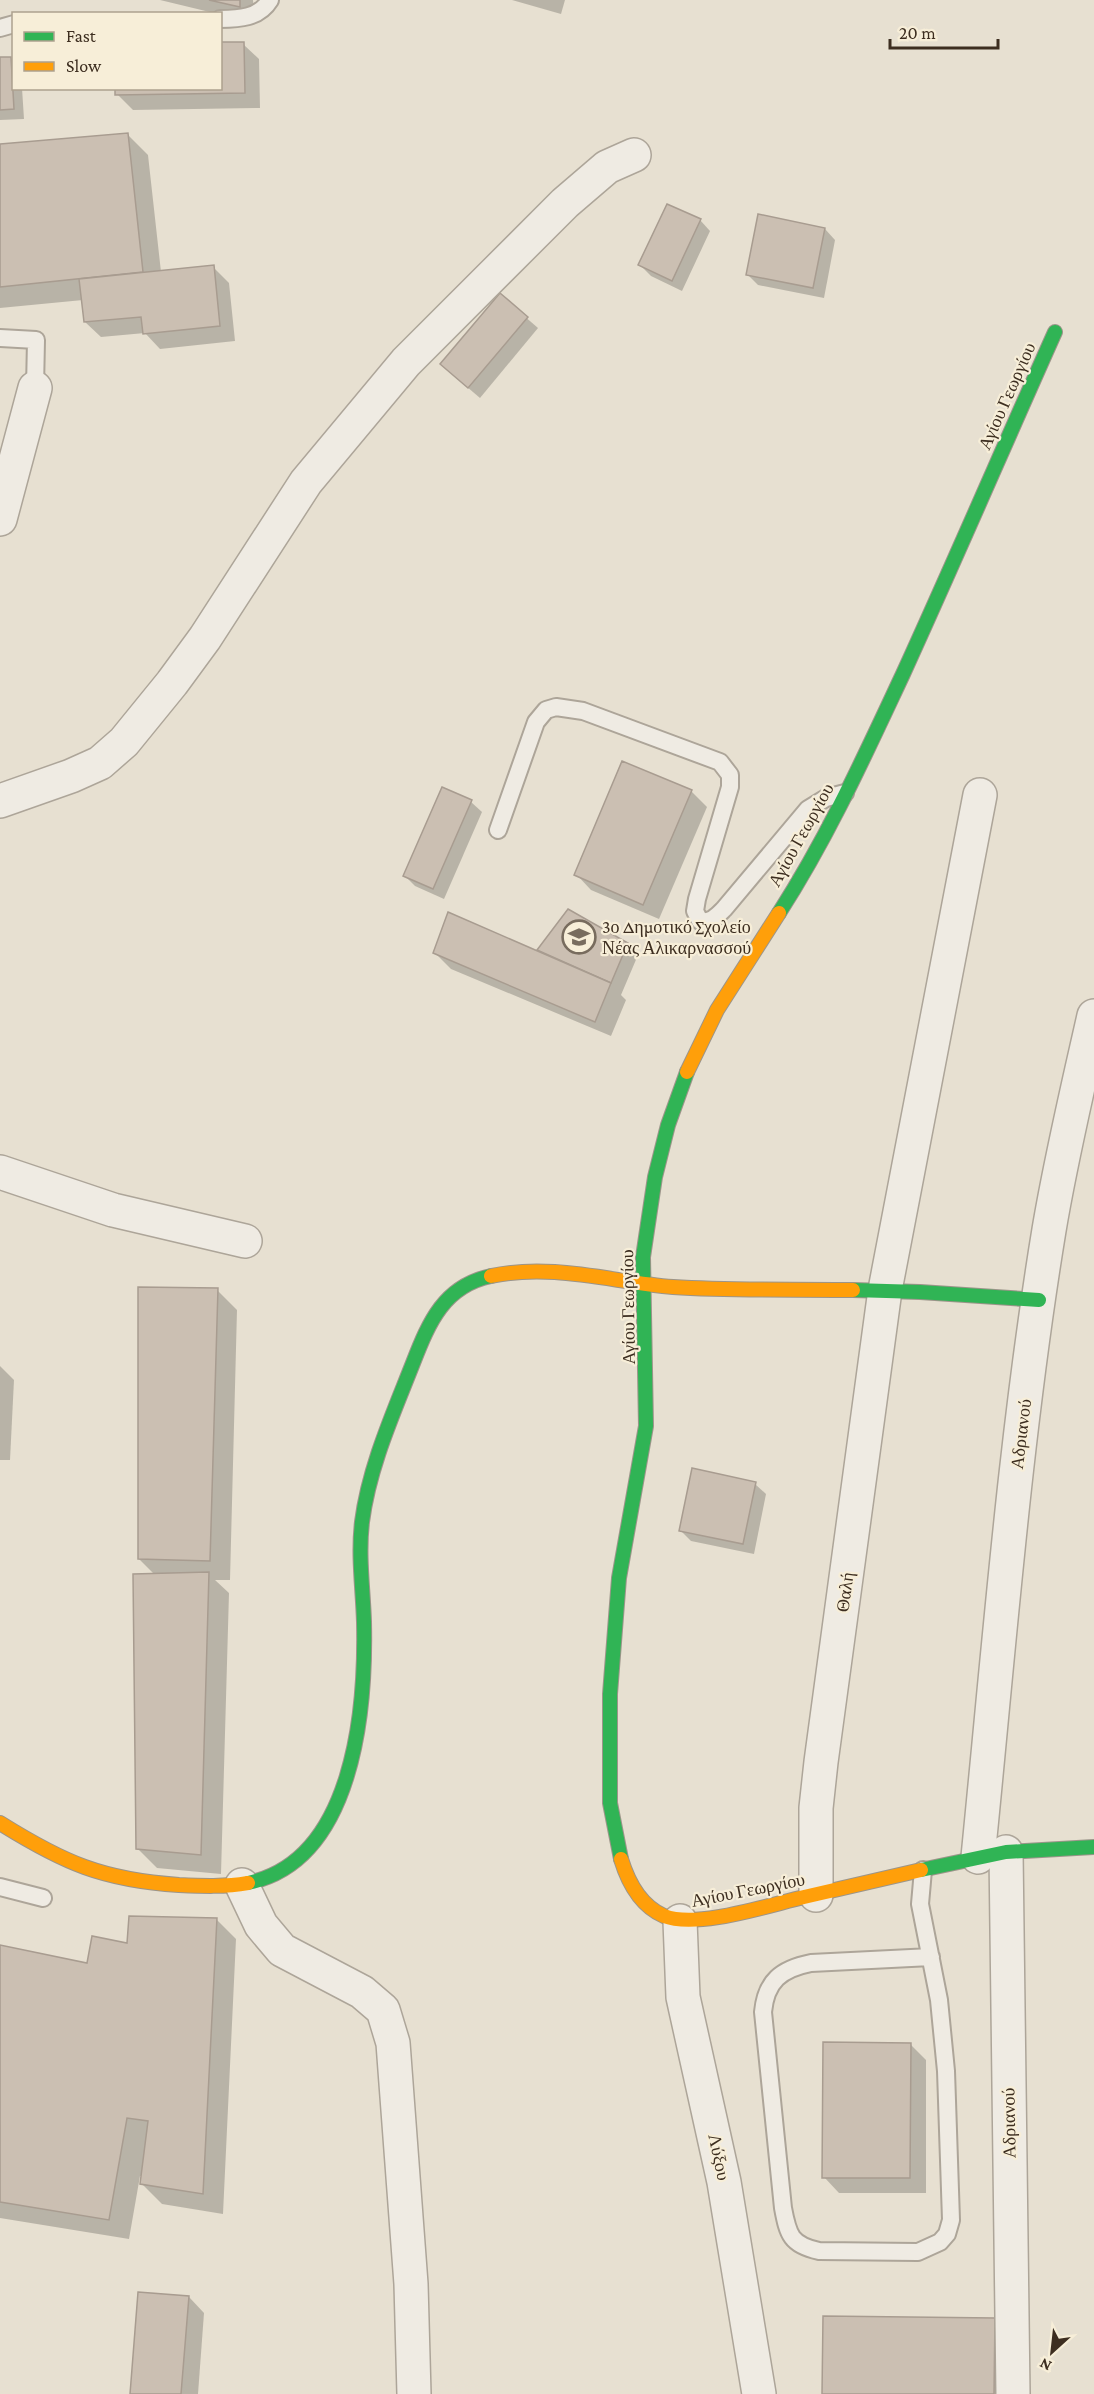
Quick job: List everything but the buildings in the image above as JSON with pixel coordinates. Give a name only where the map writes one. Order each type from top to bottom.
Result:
[{"type":"street","points":[[0,801],[71,776],[100,763],[124,742],[172,683],[204,638],[306,482],[406,362],[565,203],[607,167],[634,155]]},
{"type":"street","name":"Αγίου Γεωργίου","points":[[1055,332],[962,543],[845,794],[818,849],[719,1008],[687,1071],[670,1118],[646,1225],[642,1284],[647,1406],[645,1432],[626,1526],[616,1598],[610,1680],[608,1762],[613,1818],[629,1881],[653,1911],[680,1921],[712,1918],[992,1854],[1094,1847]]},
{"type":"street","points":[[0,519],[35,388]]},
{"type":"street","name":"Θαλή","points":[[816,1894],[818,1785],[885,1290],[980,795]]},
{"type":"street","name":"Αδριανού","points":[[1012,2394],[992,1854],[1019,1450],[1049,1229],[1083,1118],[1094,1017]]},
{"type":"street","points":[[0,1172],[113,1210],[245,1241]]},
{"type":"street","points":[[0,1823],[70,1861],[110,1876],[172,1884],[217,1887],[242,1885],[281,1872],[305,1853],[326,1826],[342,1791],[358,1724],[363,1680],[364,1623],[361,1538],[365,1506],[378,1457],[416,1355],[440,1309],[454,1291],[465,1285],[488,1277],[543,1271],[693,1288],[885,1290],[1039,1300]]},
{"type":"street","points":[[242,1885],[261,1924],[282,1950],[362,1992],[383,2010],[393,2043],[411,2284],[414,2394]]},
{"type":"street","name":"Λύξου","points":[[680,1921],[683,1997],[720,2161],[759,2394]]},
{"type":"lane","points":[[222,19],[248,18],[266,6],[270,0]]},
{"type":"lane","points":[[0,338],[36,340],[35,388]]},
{"type":"lane","points":[[498,830],[536,722],[546,710],[556,707],[583,711],[720,762],[730,775],[730,787],[697,899],[695,911],[700,921],[706,922],[715,918],[724,909],[808,809],[826,798],[845,794]]},
{"type":"lane","points":[[923,1870],[920,1904],[931,1957],[939,2000],[946,2071],[951,2183],[951,2220],[947,2234],[940,2242],[918,2252],[819,2252],[803,2248],[792,2238],[786,2228],[783,2208],[763,2012],[766,1993],[776,1979],[797,1966],[811,1963],[931,1957]]},
{"type":"lane","points":[[0,1887],[43,1898]]},
{"type":"traffic: fast","points":[[779,913],[814,855],[874,735],[1055,332]]},
{"type":"traffic: fast","points":[[621,1859],[610,1803],[610,1694],[619,1578],[646,1426],[643,1257],[655,1177],[668,1125],[687,1072]]},
{"type":"traffic: fast","points":[[248,1883],[284,1869],[311,1845],[332,1814],[347,1777],[362,1697],[364,1622],[361,1535],[370,1481],[390,1421],[432,1320],[440,1308],[461,1288],[491,1276]]},
{"type":"traffic: fast","points":[[853,1290],[1039,1300]]},
{"type":"traffic: fast","points":[[921,1870],[1006,1852],[1094,1847]]},
{"type":"traffic: slow","points":[[687,1072],[717,1010],[779,913]]},
{"type":"traffic: slow","points":[[491,1276],[560,1272],[673,1287],[853,1290]]},
{"type":"traffic: slow","points":[[0,1823],[44,1849],[106,1874],[152,1883],[179,1885],[222,1886],[248,1883]]},
{"type":"traffic: slow","points":[[621,1859],[636,1892],[656,1912],[678,1919],[695,1920],[733,1914],[921,1870]]},
{"type":"place","name":"3ο Δημοτικό Σχολείο Νέας Αλικαρνασσού","points":[[579,937]]}]
